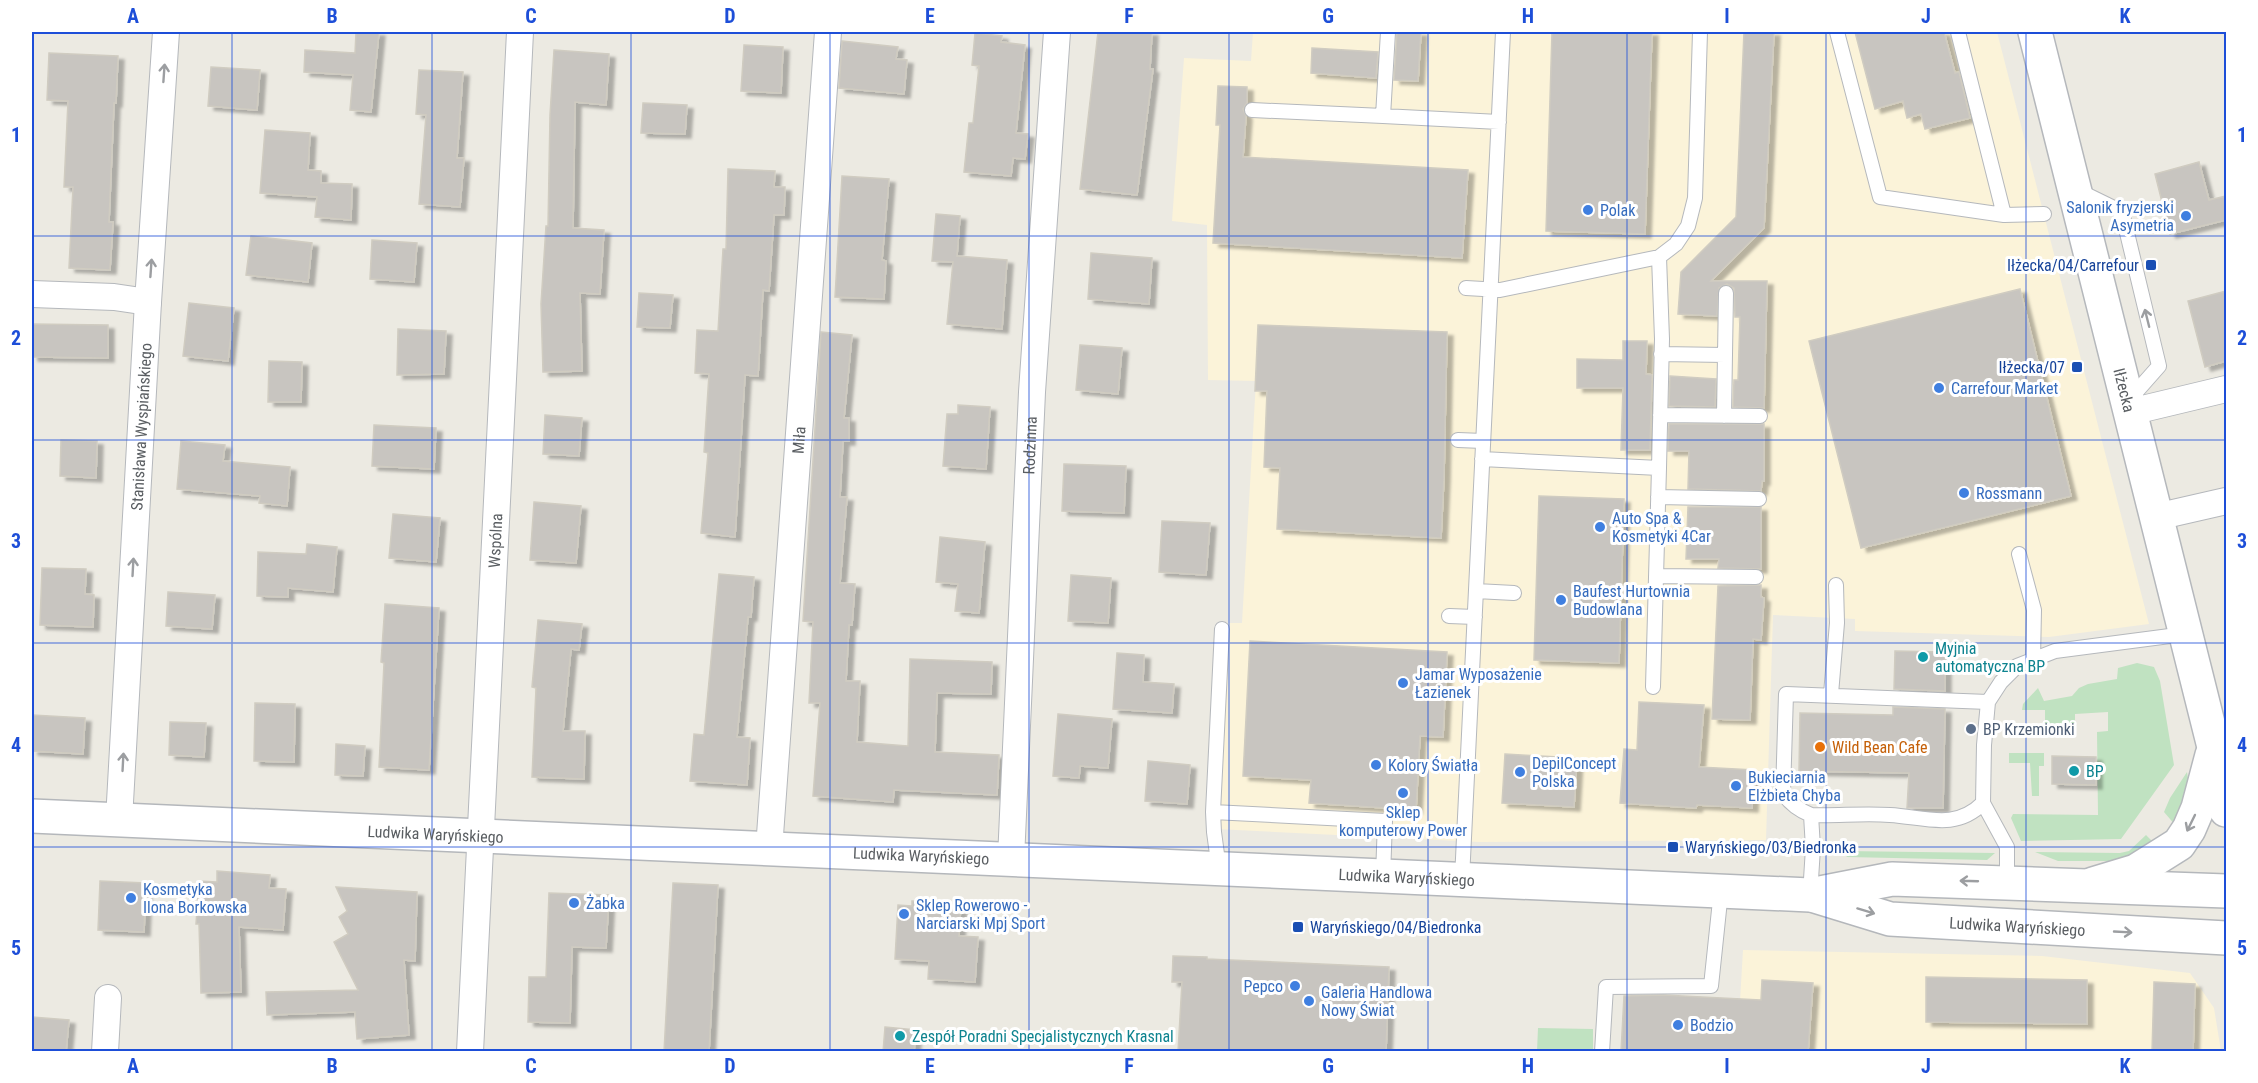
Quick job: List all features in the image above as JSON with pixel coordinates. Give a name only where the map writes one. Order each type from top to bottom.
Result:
[{"type":"main road","name":"Iłżecka","points":[[2035,32],[2186,634],[2220,758],[2226,810]]},
{"type":"main road","name":"Ludwika Waryńskiego","points":[[2090,885],[2136,871],[2179,844],[2190,829],[2220,758]]},
{"type":"main road","name":"Ludwika Waryńskiego","points":[[32,816],[1810,895],[1892,879],[2226,891]]},
{"type":"main road","name":"Ludwika Waryńskiego","points":[[1810,895],[1890,919],[2226,938]]},
{"type":"street","name":"Stanisława Wyspiańskiego","points":[[119,820],[148,302],[166,32]]},
{"type":"street","name":"Wspólna","points":[[470,1052],[520,32]]},
{"type":"street","name":"Miła","points":[[769,849],[828,32]]},
{"type":"street","name":"Rodzinna","points":[[1011,859],[1032,392],[1057,32]]},
{"type":"street","points":[[32,294],[114,297],[148,302]]},
{"type":"street","points":[[2129,407],[2226,389]]},
{"type":"street","points":[[2156,516],[2226,501]]},
{"type":"street","points":[[105,1052],[108,998]]},
{"type":"lane","points":[[1383,116],[1388,32]]},
{"type":"lane","points":[[1462,879],[1503,32]]},
{"type":"lane","points":[[1466,288],[1500,290],[1659,257],[1676,244],[1688,226],[1695,198],[1700,32]]},
{"type":"lane","points":[[1838,32],[1880,197],[2004,215],[2044,214]]},
{"type":"lane","points":[[1958,32],[2004,215]]},
{"type":"lane","points":[[1252,110],[1499,122]]},
{"type":"lane","points":[[1653,687],[1661,354],[1659,257]]},
{"type":"lane","points":[[1724,416],[1726,293]]},
{"type":"lane","points":[[1661,354],[1725,355]]},
{"type":"lane","points":[[1660,415],[1760,416]]},
{"type":"lane","points":[[1458,440],[1483,441]]},
{"type":"lane","points":[[1482,459],[1659,468]]},
{"type":"lane","points":[[1658,497],[1759,499]]},
{"type":"lane","points":[[2019,554],[2034,609],[2033,658]]},
{"type":"lane","points":[[1656,576],[1756,577]]},
{"type":"lane","points":[[1831,694],[1837,623],[1836,585]]},
{"type":"lane","points":[[1476,591],[1514,593]]},
{"type":"lane","points":[[1449,616],[1475,617]]},
{"type":"lane","points":[[1219,869],[1214,812],[1222,629]]},
{"type":"lane","points":[[2007,883],[2007,847],[1983,803],[1984,745],[1989,702],[2001,682],[2017,666],[2055,651],[2186,634]]},
{"type":"lane","points":[[1983,803],[1971,814],[1947,820],[1890,814],[1810,815],[1798,809],[1788,801],[1783,793],[1786,694],[1989,702]]},
{"type":"lane","points":[[1214,812],[1385,821],[1383,876]]},
{"type":"lane","points":[[1810,815],[1813,848],[1810,895]]},
{"type":"lane","points":[[1602,1052],[1606,987],[1711,986],[1721,891]]},
{"type":"shaded area","points":[[1253,32],[1997,32],[2149,624],[2049,637],[1855,631],[1855,619],[1773,615],[1766,840],[1479,842],[1216,829],[1228,623],[1242,623],[1256,381],[1208,380],[1207,225],[1172,221],[1184,58],[1251,61]]},
{"type":"shaded area","points":[[1743,950],[2042,956],[2190,973],[2214,1008],[2221,1051],[1737,1052]]},
{"type":"green space","points":[[2137,663],[2154,667],[2160,681],[2174,765],[2121,839],[2021,841],[2011,818],[2013,814],[2098,815],[2097,732],[2108,731],[2108,712],[2075,714],[2075,732],[2045,733],[2045,710],[2022,710],[2023,704],[2038,688],[2044,701],[2072,696],[2079,688],[2088,684],[2117,679],[2118,668]]},
{"type":"green space","points":[[2009,753],[2044,753],[2044,766],[2039,766],[2039,796],[2032,796],[2030,763],[2009,763]]},
{"type":"green space","points":[[2187,772],[2189,785],[2176,826],[2164,812]]},
{"type":"green space","points":[[2146,835],[2159,848],[2125,861],[2058,861],[2035,852],[2120,853],[2129,851]]},
{"type":"green space","points":[[1843,851],[1995,853],[1987,860],[1847,857]]},
{"type":"green space","points":[[1538,1028],[1593,1029],[1593,1051],[1537,1051]]},
{"type":"building","points":[[356,32],[379,32],[371,112],[350,110],[353,75],[304,72],[305,50],[355,53]]},
{"type":"building","points":[[1098,32],[1152,32],[1150,69],[1153,69],[1137,195],[1080,189]]},
{"type":"building","points":[[1397,32],[1421,32],[1418,81],[1394,80]]},
{"type":"building","points":[[1552,32],[1652,32],[1645,234],[1546,231]]},
{"type":"building","points":[[1744,32],[1774,32],[1764,228],[1711,281],[1767,281],[1764,408],[1733,407],[1734,380],[1738,380],[1740,317],[1735,317],[1734,288],[1727,284],[1719,288],[1717,316],[1678,314],[1681,272],[1736,217]]},
{"type":"building","points":[[1855,32],[1944,32],[1955,73],[1959,72],[1970,118],[1925,129],[1921,114],[1907,118],[1903,101],[1875,109]]},
{"type":"building","points":[[975,33],[1002,36],[1001,42],[1025,45],[1016,133],[1028,134],[1025,159],[1013,158],[1011,176],[964,172],[969,123],[973,123],[979,66],[972,65]]},
{"type":"building","points":[[842,41],[898,47],[896,59],[907,60],[904,94],[839,88]]},
{"type":"building","points":[[744,45],[783,47],[781,93],[741,91]]},
{"type":"building","points":[[1312,48],[1378,52],[1376,78],[1311,73]]},
{"type":"building","points":[[554,50],[609,54],[606,105],[575,102],[573,228],[604,230],[600,294],[580,293],[582,371],[543,372],[541,304],[546,226],[548,226]]},
{"type":"building","points":[[49,53],[118,56],[109,222],[113,222],[110,270],[69,268],[73,187],[64,187],[68,101],[47,100]]},
{"type":"building","points":[[211,67],[260,70],[257,110],[208,106]]},
{"type":"building","points":[[419,70],[463,72],[457,158],[464,158],[460,207],[419,204],[426,115],[416,114]]},
{"type":"building","points":[[1218,86],[1247,87],[1247,103],[1243,109],[1246,116],[1243,157],[1468,170],[1462,258],[1213,243],[1220,125],[1216,125]]},
{"type":"building","points":[[643,103],[687,105],[685,134],[641,133]]},
{"type":"building","points":[[265,130],[310,133],[308,170],[321,171],[321,183],[352,184],[351,220],[315,217],[317,197],[260,193]]},
{"type":"building","points":[[2199,162],[2209,200],[2226,196],[2226,220],[2170,234],[2155,174]]},
{"type":"building","points":[[728,169],[775,171],[774,187],[785,187],[784,215],[774,215],[769,291],[763,290],[758,376],[745,375],[735,537],[701,533],[708,453],[704,452],[709,374],[695,373],[697,330],[718,331],[723,249],[726,249]]},
{"type":"building","points":[[842,176],[889,179],[882,260],[886,261],[884,299],[835,297]]},
{"type":"building","points":[[936,214],[960,216],[957,256],[1007,260],[1002,329],[947,324],[953,262],[932,261]]},
{"type":"building","points":[[251,236],[312,243],[308,282],[246,275]]},
{"type":"building","points":[[372,240],[417,243],[414,282],[370,279]]},
{"type":"building","points":[[1091,253],[1152,258],[1149,304],[1088,299]]},
{"type":"building","points":[[2020,289],[2071,496],[1861,548],[1809,341]]},
{"type":"building","points":[[2226,291],[2226,361],[2205,367],[2188,301]]},
{"type":"building","points":[[639,293],[673,295],[670,328],[637,327]]},
{"type":"building","points":[[189,303],[234,308],[228,361],[183,356]]},
{"type":"building","points":[[32,324],[108,325],[108,358],[32,357]]},
{"type":"building","points":[[1258,325],[1447,332],[1441,538],[1277,529],[1280,468],[1264,467],[1267,391],[1255,391]]},
{"type":"building","points":[[398,329],[446,331],[444,374],[397,375]]},
{"type":"building","points":[[821,332],[852,335],[844,418],[849,418],[849,441],[843,441],[840,497],[847,497],[840,583],[855,584],[852,625],[849,625],[846,681],[860,681],[857,742],[908,746],[910,659],[992,662],[991,694],[937,693],[935,752],[999,755],[997,795],[894,790],[893,802],[813,796],[820,703],[809,703],[813,622],[803,621]]},
{"type":"building","points":[[1623,341],[1647,341],[1646,374],[1652,375],[1650,450],[1621,450],[1623,388],[1577,388],[1577,359],[1623,360]]},
{"type":"building","points":[[1080,345],[1122,348],[1118,394],[1076,390]]},
{"type":"building","points":[[269,361],[302,362],[301,402],[268,402]]},
{"type":"building","points":[[1670,376],[1716,379],[1715,407],[1669,406]]},
{"type":"building","points":[[958,405],[990,407],[986,469],[943,466],[947,414],[958,414]]},
{"type":"building","points":[[545,415],[582,418],[579,456],[543,454]]},
{"type":"building","points":[[1669,424],[1764,424],[1764,481],[1762,481],[1761,491],[1688,489],[1689,451],[1668,451]]},
{"type":"building","points":[[374,425],[436,428],[434,469],[372,466]]},
{"type":"building","points":[[61,440],[97,441],[96,478],[60,476]]},
{"type":"building","points":[[181,441],[225,445],[223,461],[290,467],[287,506],[259,503],[260,496],[177,489]]},
{"type":"building","points":[[1064,464],[1126,466],[1124,513],[1062,511]]},
{"type":"building","points":[[1539,496],[1624,499],[1619,663],[1534,660]]},
{"type":"building","points":[[534,502],[581,506],[576,563],[530,560]]},
{"type":"building","points":[[1688,507],[1761,507],[1761,569],[1718,568],[1719,559],[1686,559]]},
{"type":"building","points":[[393,514],[440,518],[436,562],[389,558]]},
{"type":"building","points":[[1162,521],[1210,523],[1206,575],[1159,572]]},
{"type":"building","points":[[940,537],[985,542],[979,613],[955,611],[958,584],[936,582]]},
{"type":"building","points":[[307,544],[337,547],[333,592],[288,588],[288,597],[257,596],[258,552],[306,554]]},
{"type":"building","points":[[42,568],[86,569],[85,594],[94,595],[93,627],[40,625]]},
{"type":"building","points":[[719,574],[754,577],[737,737],[750,738],[747,785],[690,781],[694,734],[704,735]]},
{"type":"building","points":[[1071,575],[1111,578],[1108,623],[1068,621]]},
{"type":"building","points":[[1761,585],[1761,597],[1764,598],[1761,640],[1753,639],[1750,720],[1712,719],[1718,586]]},
{"type":"building","points":[[168,592],[215,595],[212,629],[166,626]]},
{"type":"building","points":[[385,604],[439,608],[429,770],[379,767],[384,663],[381,662]]},
{"type":"building","points":[[538,620],[582,624],[579,650],[571,649],[563,731],[585,731],[584,779],[532,777],[536,688],[532,687]]},
{"type":"building","points":[[1250,641],[1447,652],[1443,737],[1420,736],[1416,810],[1309,803],[1311,780],[1243,776]]},
{"type":"building","points":[[1895,651],[1945,652],[1945,691],[1894,689]]},
{"type":"building","points":[[1117,653],[1144,655],[1143,682],[1174,684],[1172,713],[1113,709]]},
{"type":"building","points":[[1639,702],[1704,705],[1699,767],[1754,770],[1752,808],[1697,805],[1696,808],[1620,803],[1624,749],[1637,750]]},
{"type":"building","points":[[255,703],[295,704],[294,762],[254,761]]},
{"type":"building","points":[[1893,707],[1945,709],[1943,808],[1907,808],[1909,773],[1799,771],[1800,713],[1893,715]]},
{"type":"building","points":[[1058,714],[1112,719],[1108,768],[1080,766],[1079,778],[1053,776]]},
{"type":"building","points":[[32,715],[85,718],[83,754],[32,751]]},
{"type":"building","points":[[170,722],[206,723],[204,757],[169,755]]},
{"type":"building","points":[[336,744],[365,746],[363,776],[335,775]]},
{"type":"building","points":[[1505,754],[1577,758],[1574,807],[1502,803]]},
{"type":"building","name":"BP","points":[[2052,756],[2096,757],[2096,785],[2052,784]]},
{"type":"building","points":[[1148,761],[1190,765],[1187,804],[1145,801]]},
{"type":"building","points":[[217,871],[270,875],[269,888],[286,889],[283,930],[239,927],[241,992],[201,993],[199,924],[196,924],[199,881],[217,882]]},
{"type":"building","points":[[100,881],[146,883],[144,932],[98,930]]},
{"type":"building","points":[[673,883],[718,885],[709,1052],[664,1052]]},
{"type":"building","points":[[336,887],[417,892],[415,961],[404,960],[409,1035],[357,1039],[355,1012],[267,1015],[266,992],[358,990],[334,942],[348,934],[339,917],[347,911]]},
{"type":"building","points":[[549,893],[609,895],[606,948],[572,947],[570,1023],[528,1022],[529,977],[546,977]]},
{"type":"building","points":[[912,901],[961,904],[959,936],[978,937],[975,982],[928,979],[929,961],[895,959],[898,905],[912,906]]},
{"type":"building","name":"Galeria Handlowa Nowy Świat","points":[[1173,956],[1389,967],[1386,1052],[1178,1052],[1182,982],[1172,982]]},
{"type":"building","points":[[1926,977],[2087,980],[2087,1024],[1926,1022]]},
{"type":"building","points":[[1762,980],[1813,983],[1808,1052],[1621,1052],[1624,996],[1663,995],[1761,1000]]},
{"type":"building","points":[[2154,982],[2195,984],[2193,1052],[2152,1052]]},
{"type":"building","points":[[32,1017],[69,1020],[66,1052],[32,1052]]},
{"type":"building","name":"Zespół Poradni Specjalistycznych Krasnal","points":[[885,1027],[916,1030],[914,1052],[883,1052]]},
{"type":"place","name":"Polak","points":[[1588,210]]},
{"type":"place","name":"Salonik fryzjerski Asymetria","points":[[2186,216]]},
{"type":"place","name":"Iłżecka/04/Carrefour","points":[[2151,265]]},
{"type":"place","name":"Iłżecka/07","points":[[2077,367]]},
{"type":"place","name":"Carrefour Market","points":[[1939,388]]},
{"type":"place","name":"Rossmann","points":[[1964,493]]},
{"type":"place","name":"Auto Spa & Kosmetyki 4Car","points":[[1600,527]]},
{"type":"place","name":"Baufest Hurtownia Budowlana","points":[[1561,600]]},
{"type":"place","name":"Myjnia automatyczna BP","points":[[1923,657]]},
{"type":"place","name":"Jamar Wyposażenie Łazienek","points":[[1403,683]]},
{"type":"place","name":"BP Krzemionki","points":[[1971,729]]},
{"type":"place","name":"Wild Bean Cafe","points":[[1820,747]]},
{"type":"place","name":"Kolory Światła","points":[[1376,765]]},
{"type":"place","name":"BP","points":[[2074,771]]},
{"type":"place","name":"DepilConcept Polska","points":[[1520,772]]},
{"type":"place","name":"Bukieciarnia Elżbieta Chyba","points":[[1736,786]]},
{"type":"place","name":"Sklep komputerowy Power","points":[[1403,793]]},
{"type":"place","name":"Waryńskiego/03/Biedronka","points":[[1673,847]]},
{"type":"place","name":"Kosmetyka Ilona Borkowska","points":[[131,898]]},
{"type":"place","name":"Żabka","points":[[574,903]]},
{"type":"place","name":"Sklep Rowerowo - Narciarski Mpj Sport","points":[[904,914]]},
{"type":"place","name":"Waryńskiego/04/Biedronka","points":[[1298,927]]},
{"type":"place","name":"Pepco","points":[[1295,986]]},
{"type":"place","name":"Galeria Handlowa Nowy Świat","points":[[1309,1001]]},
{"type":"place","name":"Bodzio","points":[[1678,1025]]},
{"type":"place","name":"Zespół Poradni Specjalistycznych Krasnal","points":[[900,1036]]}]
